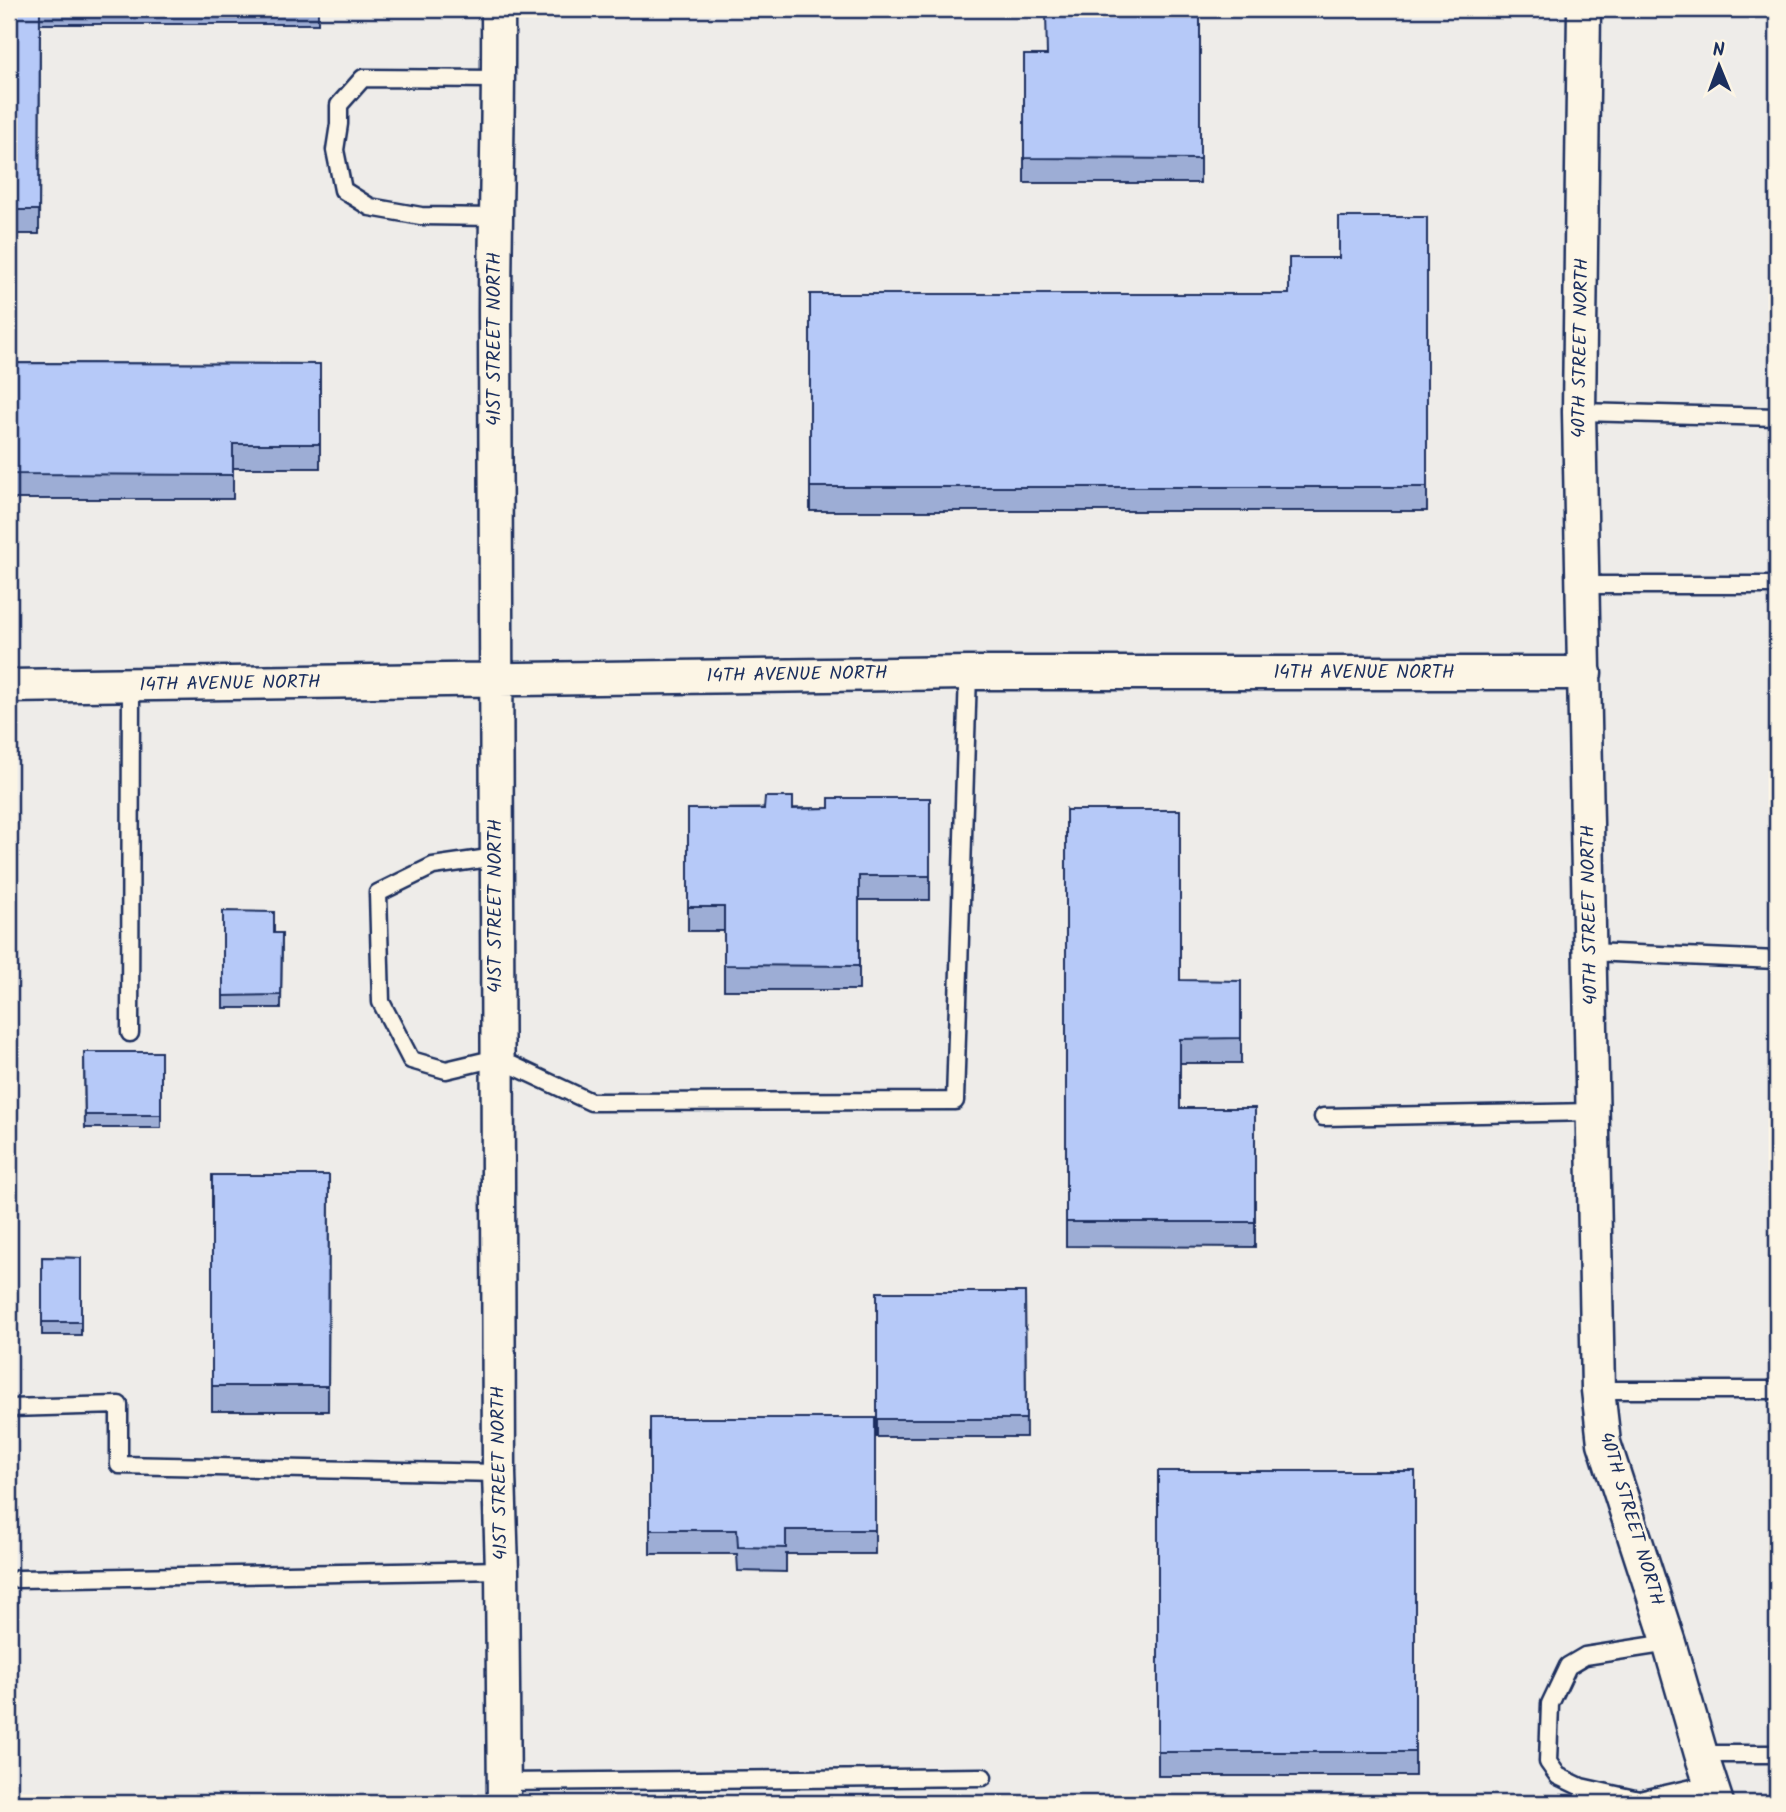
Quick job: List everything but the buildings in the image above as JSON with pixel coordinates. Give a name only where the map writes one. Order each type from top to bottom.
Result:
[{"type":"street","name":"41ST STREET NORTH","points":[[498,9],[495,217],[496,857],[499,1474],[504,1793]]},
{"type":"street","name":"40TH STREET NORTH","points":[[1584,9],[1579,412],[1598,1390],[1604,1443],[1669,1643],[1714,1794]]},
{"type":"street","name":"14TH AVENUE NORTH","points":[[9,687],[968,673],[1585,673]]},
{"type":"lane","points":[[495,217],[421,216],[370,207],[343,190],[335,150],[339,105],[363,78],[499,79]]},
{"type":"lane","points":[[1579,412],[1777,417]]},
{"type":"lane","points":[[1582,585],[1777,585]]},
{"type":"lane","points":[[496,857],[433,866],[379,893],[381,1002],[411,1060],[446,1070],[497,1058],[591,1102],[955,1101],[968,673]]},
{"type":"lane","points":[[130,1033],[131,686]]},
{"type":"lane","points":[[1590,952],[1777,960]]},
{"type":"lane","points":[[1323,1117],[1594,1112]]},
{"type":"lane","points":[[1598,1390],[1777,1390]]},
{"type":"lane","points":[[9,1408],[119,1405],[119,1465],[499,1474]]},
{"type":"lane","points":[[18,1579],[502,1570]]},
{"type":"lane","points":[[1669,1643],[1585,1656],[1568,1667],[1550,1704],[1548,1762],[1558,1776],[1581,1787],[1639,1800],[1714,1794]]},
{"type":"lane","points":[[1700,1754],[1777,1754]]},
{"type":"lane","points":[[504,1793],[983,1777]]}]
